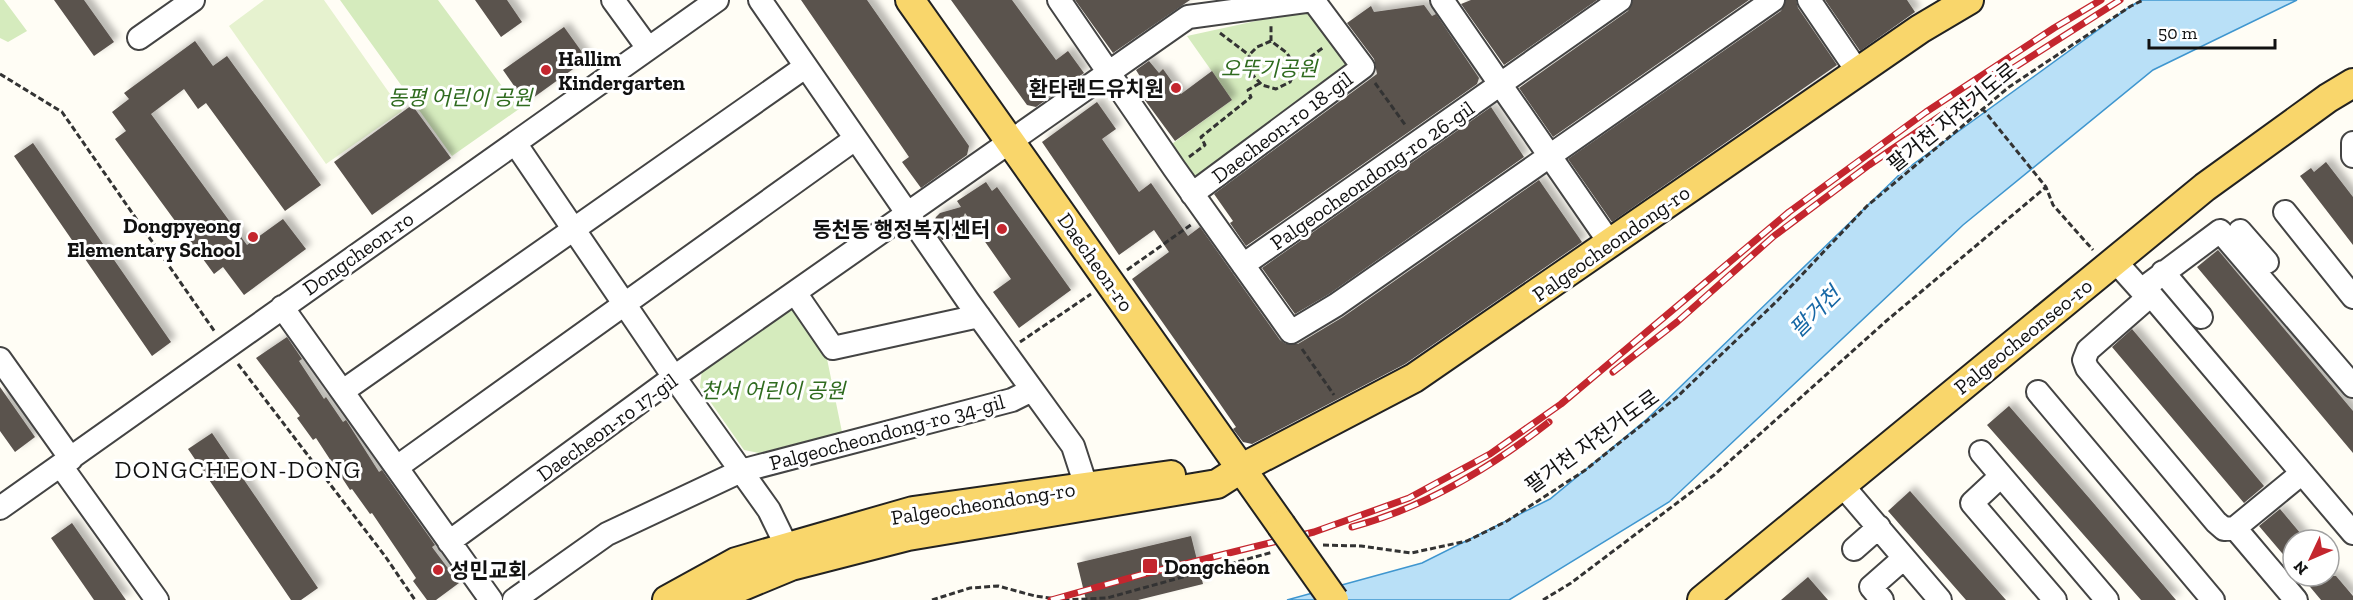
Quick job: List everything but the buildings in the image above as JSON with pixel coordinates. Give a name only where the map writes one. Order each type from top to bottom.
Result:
[{"type":"main road","name":"Daecheon-ro","points":[[910,0],[1242,468],[1279,538],[1334,600]]},
{"type":"main road","name":"Palgeocheondong-ro","points":[[709,600],[791,566],[908,536],[1217,484],[1242,468],[1414,378],[1960,2]]},
{"type":"main road","name":"Palgeocheonseo-ro","points":[[1702,600],[2205,187],[2328,98],[2353,83]]},
{"type":"main road","name":"Palgeocheondong-ro","points":[[667,600],[736,562],[913,511],[1086,486],[1242,468]]},
{"type":"street","points":[[139,38],[193,0]]},
{"type":"street","points":[[613,0],[648,48]]},
{"type":"street","name":"Dongcheon-ro","points":[[0,508],[717,0]]},
{"type":"street","points":[[760,0],[907,214],[1073,446],[1086,486]]},
{"type":"street","points":[[1059,0],[1109,72]]},
{"type":"street","name":"Daecheon-ro 18-gil","points":[[1011,141],[1109,72],[1186,11],[1272,6],[1313,0],[1364,67],[1192,194]]},
{"type":"street","points":[[1442,0],[1610,243]]},
{"type":"street","name":"Palgeocheondong-ro 26-gil","points":[[1243,265],[1620,0]]},
{"type":"street","points":[[1291,333],[1336,305],[1773,0]]},
{"type":"street","points":[[1809,0],[1858,72]]},
{"type":"street","points":[[343,391],[806,67]]},
{"type":"street","name":"Daecheon-ro 18-gil","points":[[1109,72],[1291,333]]},
{"type":"street","points":[[397,467],[855,139]]},
{"type":"street","name":"Daecheon-ro 17-gil","points":[[449,542],[674,377],[796,294],[1011,141]]},
{"type":"street","name":"Palgeocheondong-ro 34-gil","points":[[515,143],[674,377],[769,510],[787,547]]},
{"type":"street","points":[[2353,143],[2351,153],[2353,156]]},
{"type":"street","points":[[2285,212],[2353,297]]},
{"type":"street","points":[[2220,231],[2353,386]]},
{"type":"street","points":[[2267,262],[2239,231],[2220,231],[2163,272],[2088,350],[2084,360],[2087,368],[2224,529],[2235,528],[2302,473]]},
{"type":"street","points":[[2111,264],[2146,292],[2353,533]]},
{"type":"street","points":[[2163,272],[2201,318]]},
{"type":"street","points":[[796,294],[833,348],[979,316]]},
{"type":"street","points":[[282,307],[491,600]]},
{"type":"street","points":[[0,358],[157,600]]},
{"type":"street","name":"Palgeocheondong-ro 34-gil","points":[[514,600],[607,534],[741,471],[1012,400],[1032,390]]},
{"type":"street","points":[[2038,392],[2213,600]]},
{"type":"street","points":[[1981,453],[2107,600]]},
{"type":"street","points":[[2001,476],[1972,503],[2055,600]]},
{"type":"street","points":[[1842,485],[1940,600]]},
{"type":"street","points":[[1854,549],[1878,527]]},
{"type":"street","points":[[2235,528],[2296,600]]},
{"type":"street","points":[[1882,600],[1871,587],[1904,558]]},
{"type":"path","name":"팔거천 자전거도로","points":[[1320,545],[1361,546],[1411,553],[1467,541],[1507,521],[1584,471],[1677,398],[1778,300],[1867,206],[1982,108],[2009,87],[2143,0]]},
{"type":"path","points":[[1271,41],[1272,6]]},
{"type":"path","points":[[1186,11],[1250,55]]},
{"type":"path","points":[[1294,65],[1309,58],[1340,36]]},
{"type":"path","points":[[1271,41],[1287,53],[1296,69],[1290,82],[1276,89],[1260,82],[1250,72],[1250,55],[1257,47],[1271,41]]},
{"type":"path","points":[[1364,67],[1419,143]]},
{"type":"path","points":[[0,74],[62,112],[225,347],[386,555],[415,600]]},
{"type":"path","points":[[1174,168],[1205,145],[1201,137],[1251,98],[1248,90],[1260,82]]},
{"type":"path","points":[[1982,108],[2046,187],[2053,205],[2111,264]]},
{"type":"path","points":[[1544,600],[1571,583],[1714,475],[1885,322],[2046,187]]},
{"type":"path","points":[[1006,352],[1207,214]]},
{"type":"path","points":[[1291,333],[1347,414]]},
{"type":"path","points":[[932,600],[970,588],[998,586],[1035,596],[1064,600],[1107,598],[1279,538]]},
{"type":"green space","points":[[0,0],[4,0],[27,31],[8,42],[0,38]]},
{"type":"green space","points":[[264,0],[324,0],[402,111],[326,164],[229,26]]},
{"type":"green space","name":"동평 어린이 공원","points":[[340,0],[438,0],[519,109],[452,156]]},
{"type":"green space","name":"오뚜기공원","points":[[1315,8],[1356,64],[1195,181],[1169,146],[1232,100],[1187,36]]},
{"type":"green space","name":"천서 어린이 공원","points":[[786,309],[800,313],[825,349],[842,432],[759,453],[744,450],[700,387],[702,369]]},
{"type":"water","name":"팔거천","points":[[2142,0],[2297,0],[2153,70],[1963,225],[1669,502],[1509,600],[1287,600],[1422,563],[1550,499],[1647,419],[1901,173]]},
{"type":"railway","points":[[1051,600],[1140,575],[1314,532],[1409,498],[1490,454],[1561,404],[1789,212],[1926,112],[2101,0]]},
{"type":"railway","points":[[1613,372],[1677,322],[1774,236],[1869,165],[1968,97],[2120,0]]},
{"type":"railway","points":[[1352,527],[1405,509],[1455,485],[1527,439],[1549,422]]},
{"type":"place","name":"Hallim Kindergarten","points":[[546,70]]},
{"type":"place","name":"환타랜드유치원","points":[[1176,88]]},
{"type":"place","name":"동천동 행정복지센터","points":[[1002,229]]},
{"type":"place","name":"Dongpyeong Elementary School","points":[[253,237]]},
{"type":"place","name":"Dongcheon","points":[[1150,566]]},
{"type":"place","name":"성민교회","points":[[438,570]]},
{"type":"district","name":"DONGCHEON-DONG","points":[[238,469]]}]
